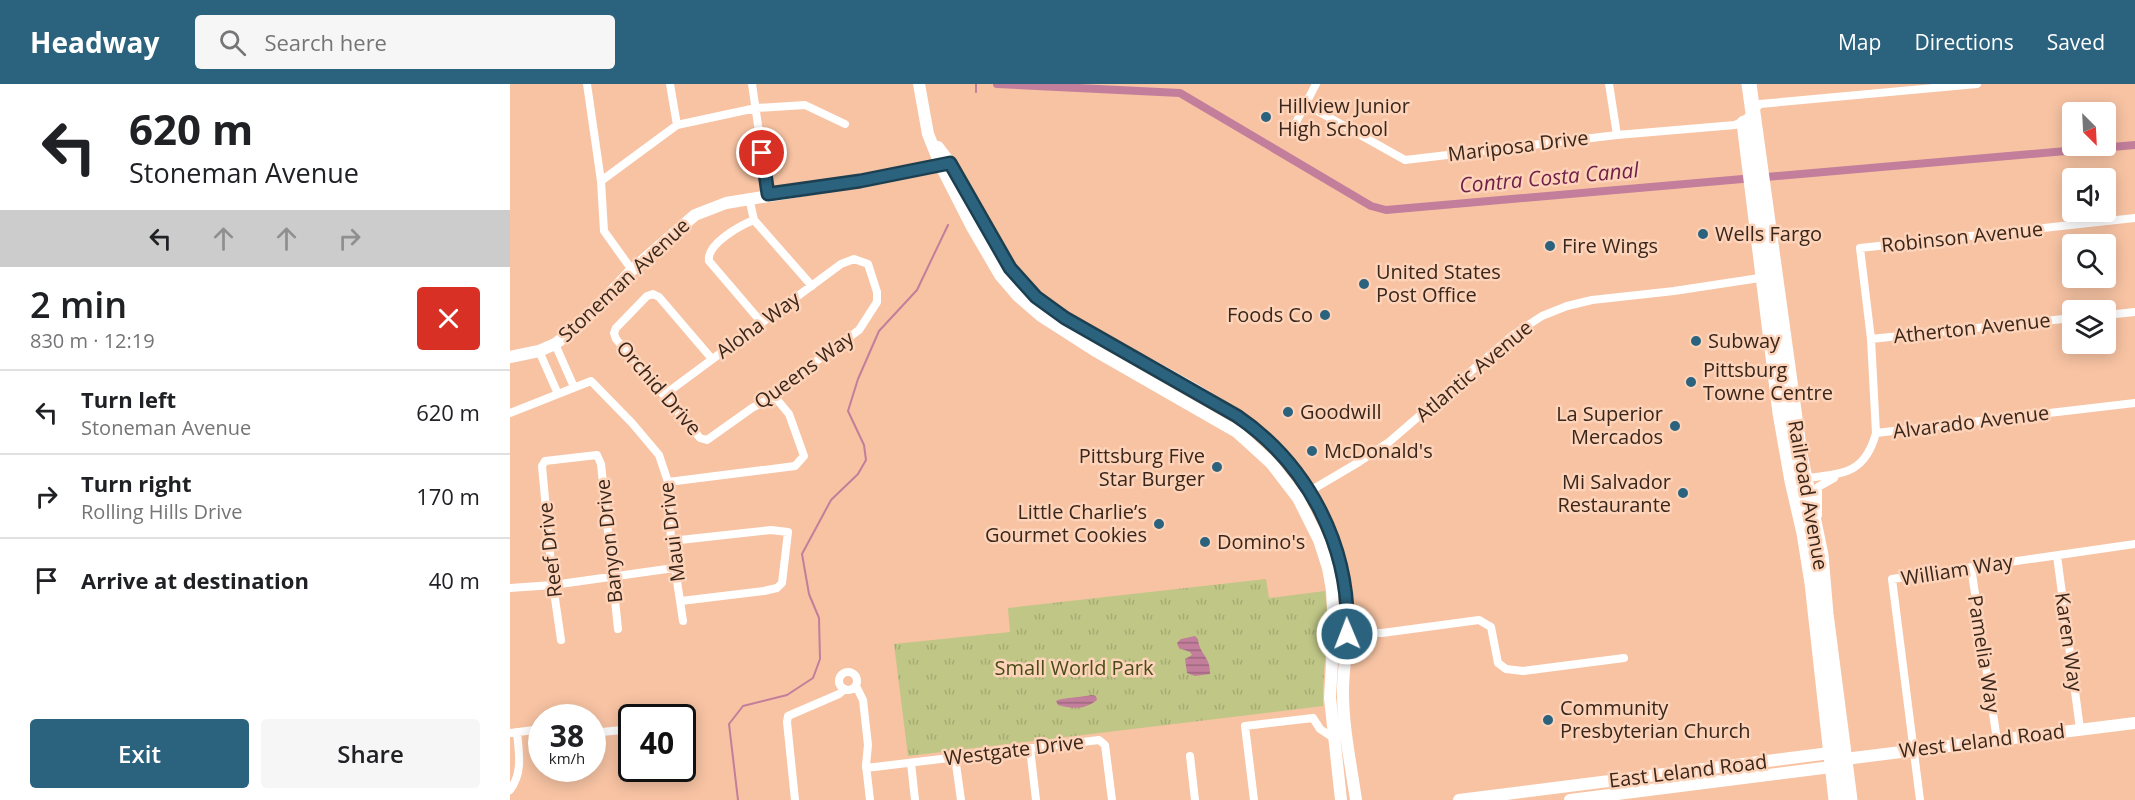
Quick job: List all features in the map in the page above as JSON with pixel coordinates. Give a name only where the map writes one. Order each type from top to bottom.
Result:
[{"type":"highway","name":"Railroad Avenue","points":[[1740,84],[1748,117],[1755,165],[1809,561],[1836,800]]},
{"type":"highway","name":"Railroad Avenue","points":[[1748,117],[1749,84]]},
{"type":"highway","name":"Railroad Avenue","points":[[1798,480],[1816,530],[1821,555],[1826,614],[1850,800]]},
{"type":"street","points":[[587,84],[601,181],[604,231],[632,270]]},
{"type":"street","points":[[669,84],[677,125]]},
{"type":"street","points":[[752,84],[768,194]]},
{"type":"street","points":[[919,84],[928,134],[1010,268],[1036,297],[1065,318],[1229,411],[1255,429],[1292,466],[1328,568],[1333,602],[1334,633],[1330,686],[1341,800]]},
{"type":"street","points":[[1291,132],[1316,84]]},
{"type":"street","points":[[1609,84],[1617,135]]},
{"type":"street","points":[[1851,84],[1852,95]]},
{"type":"street","name":"Mariposa Drive","points":[[1305,104],[1405,159],[1617,135],[1735,125],[1748,117],[1761,104],[1977,84]]},
{"type":"street","points":[[601,181],[677,125],[756,108],[805,105],[845,124]]},
{"type":"street","points":[[945,163],[972,227],[1000,275],[1030,308],[1094,350],[1222,423],[1263,455],[1323,515],[1339,556],[1346,593],[1347,634],[1343,696],[1356,800]]},
{"type":"street","name":"Stoneman Avenue","points":[[510,357],[539,351],[555,344],[579,326],[632,270],[695,214],[726,202],[860,181],[945,163]]},
{"type":"street","points":[[749,198],[754,220],[812,286]]},
{"type":"street","name":"Robinson Avenue","points":[[1871,339],[1860,248],[2135,218]]},
{"type":"street","points":[[754,220],[733,230],[711,249],[708,255],[710,261],[762,323]]},
{"type":"street","name":"Aloha Way","points":[[664,395],[841,264],[854,259]]},
{"type":"street","name":"Queens Way","points":[[707,440],[752,408],[774,396],[789,381],[859,330],[877,302],[878,292],[868,264],[854,259]]},
{"type":"street","name":"Atlantic Avenue","points":[[1304,495],[1389,442],[1513,335],[1548,314],[1567,306],[1592,300],[1674,291],[1769,276]]},
{"type":"street","name":"Orchid Drive","points":[[707,440],[700,438],[623,348],[614,333],[616,328],[647,296],[653,294],[659,297],[712,359]]},
{"type":"street","points":[[2116,314],[2135,312]]},
{"type":"street","name":"Atherton Avenue","points":[[1871,339],[2062,319]]},
{"type":"street","points":[[1871,339],[1876,433]]},
{"type":"street","points":[[510,413],[574,387],[555,344]]},
{"type":"street","points":[[539,351],[558,394]]},
{"type":"street","name":"Maui Drive","points":[[574,387],[591,381],[659,455],[668,482],[671,541],[683,621]]},
{"type":"street","points":[[668,482],[795,466],[804,456],[789,414],[774,396]]},
{"type":"street","name":"Alvarado Avenue","points":[[1816,530],[1819,511],[1818,487],[1859,465],[1867,457],[1876,433],[2135,403]]},
{"type":"street","points":[[1222,423],[1229,411]]},
{"type":"street","name":"Reef Drive","points":[[561,640],[553,585],[542,466],[545,461],[597,455]]},
{"type":"street","name":"Banyon Drive","points":[[597,455],[602,464],[618,629]]},
{"type":"street","points":[[1798,480],[1846,472]]},
{"type":"street","points":[[671,541],[771,530],[788,532],[782,583],[777,588],[681,601]]},
{"type":"street","name":"William Way","points":[[1920,800],[1892,579],[2135,544]]},
{"type":"street","name":"Karen Way","points":[[2057,555],[2080,729]]},
{"type":"street","name":"Pamelia Way","points":[[1971,567],[1998,740]]},
{"type":"street","points":[[510,588],[553,585],[674,568]]},
{"type":"street","points":[[1334,633],[1382,633],[1479,621],[1491,627],[1498,663],[1510,670],[1532,670],[1624,658]]},
{"type":"street","points":[[856,686],[845,689],[840,685],[839,679],[842,674],[853,673],[857,677],[856,686],[863,700],[868,745],[866,768],[870,800]]},
{"type":"street","points":[[795,800],[788,716],[839,694],[845,689]]},
{"type":"street","points":[[1254,800],[1245,726],[1313,718],[1322,724],[1333,723]]},
{"type":"street","points":[[1313,718],[1320,729],[1335,739]]},
{"type":"street","name":"West Leland Road","points":[[1831,760],[2135,723]]},
{"type":"street","points":[[510,790],[520,767],[513,733],[528,731]]},
{"type":"street","name":"Westgate Drive","points":[[866,768],[1097,740],[1102,741],[1105,747],[1112,800]]},
{"type":"street","points":[[1030,748],[1036,800]]},
{"type":"street","points":[[1190,756],[1195,800]]},
{"type":"street","points":[[955,757],[961,800]]},
{"type":"street","name":"East Leland Road","points":[[1459,800],[1831,760]]},
{"type":"street","name":"East Leland Road","points":[[1570,800],[1831,760]]},
{"type":"street","points":[[911,763],[915,800]]},
{"type":"green space","name":"Small World Park","points":[[1266,579],[1269,598],[1325,591],[1327,634],[1323,706],[908,756],[894,644],[1010,632],[1008,608]]},
{"type":"shaded area","points":[[1195,636],[1209,663],[1210,674],[1195,676],[1187,673],[1185,659],[1192,655],[1179,648],[1177,643],[1181,639]]},
{"type":"shaded area","points":[[1096,696],[1097,700],[1083,707],[1058,705],[1056,701],[1062,699]]},
{"type":"waterway","points":[[976,84],[976,92]]},
{"type":"waterway","name":"Contra Costa Canal","points":[[997,84],[1180,93],[1371,206],[1386,210],[2135,145]]},
{"type":"waterway","points":[[738,800],[729,724],[743,706],[787,695],[813,678],[820,659],[819,618],[809,594],[802,554],[831,500],[858,474],[866,460],[864,445],[848,411],[858,379],[879,331],[917,290],[948,225]]},
{"type":"place","name":"Hillview Junior High School","points":[[1266,117]]},
{"type":"place","name":"Wells Fargo","points":[[1703,234]]},
{"type":"place","name":"Fire Wings","points":[[1550,246]]},
{"type":"place","name":"United States Post Office","points":[[1364,284]]},
{"type":"place","name":"Foods Co","points":[[1325,315]]},
{"type":"place","name":"Subway","points":[[1696,341]]},
{"type":"place","name":"Pittsburg Towne Centre","points":[[1691,382]]},
{"type":"place","name":"Goodwill","points":[[1288,412]]},
{"type":"place","name":"La Superior Mercados","points":[[1675,426]]},
{"type":"place","name":"McDonald's","points":[[1312,451]]},
{"type":"place","name":"Pittsburg Five Star Burger","points":[[1217,467]]},
{"type":"place","name":"Mi Salvador Restaurante","points":[[1683,493]]},
{"type":"place","name":"Little Charlie’s Gourmet Cookies","points":[[1159,524]]},
{"type":"place","name":"Domino's","points":[[1205,542]]},
{"type":"place","name":"Community Presbyterian Church","points":[[1548,720]]},
{"type":"route","points":[[762,153],[768,194],[860,181],[950,163],[1010,268],[1036,297],[1065,318],[1237,416],[1263,435],[1286,459],[1310,492],[1323,515],[1339,556],[1346,593],[1347,634]]}]
